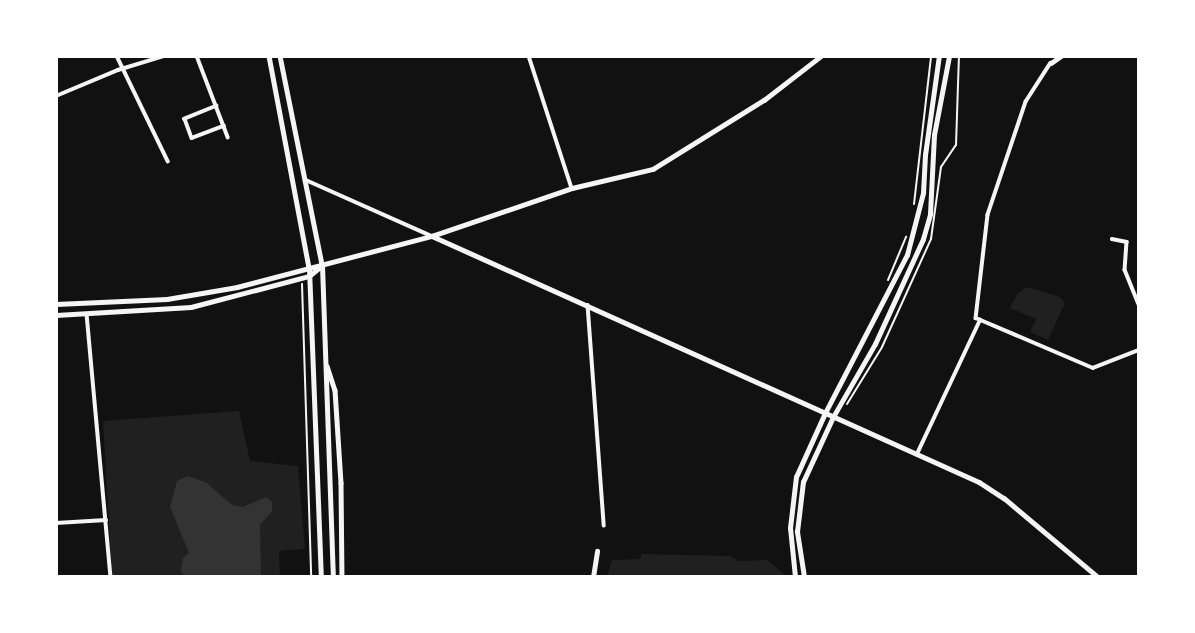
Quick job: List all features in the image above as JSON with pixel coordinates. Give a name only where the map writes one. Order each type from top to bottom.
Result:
[{"type":"main road","points":[[322,265],[333,577]]},
{"type":"main road","points":[[309,268],[321,577]]},
{"type":"street","points":[[117,56],[168,161]]},
{"type":"street","points":[[56,96],[123,68],[164,56]]},
{"type":"street","points":[[197,56],[228,137]]},
{"type":"street","points":[[269,56],[309,268]]},
{"type":"street","points":[[280,56],[322,265]]},
{"type":"street","points":[[530,56],[572,188]]},
{"type":"street","points":[[56,304],[191,296],[432,236],[572,188],[664,164],[764,100],[821,56]]},
{"type":"street","points":[[795,577],[790,528],[796,477],[825,413],[907,255],[923,193],[925,155],[939,56]]},
{"type":"street","points":[[804,577],[797,532],[799,499],[809,466],[833,417],[876,344],[923,239],[930,214],[934,135],[949,56]]},
{"type":"street","points":[[917,455],[978,319],[988,215],[1026,102],[1051,63],[1060,56]]},
{"type":"street","points":[[216,106],[185,118],[192,138],[224,126]]},
{"type":"street","points":[[306,180],[995,492],[1098,577]]},
{"type":"street","points":[[1112,239],[1126,242],[1127,278],[1139,304]]},
{"type":"street","points":[[56,314],[191,307],[309,276],[322,265]]},
{"type":"street","points":[[587,305],[604,525]]},
{"type":"street","points":[[87,314],[111,577]]},
{"type":"street","points":[[978,319],[1086,366],[1100,368],[1139,350]]},
{"type":"street","points":[[326,365],[335,390],[341,483],[342,577]]},
{"type":"street","points":[[56,523],[107,520]]},
{"type":"street","points":[[593,577],[597,551]]},
{"type":"path","points":[[914,206],[931,56]]},
{"type":"path","points":[[886,284],[908,231]]},
{"type":"path","points":[[302,278],[310,577]]},
{"type":"shaded area","points":[[1027,287],[1060,297],[1065,303],[1048,340],[1030,332],[1036,319],[1010,308],[1018,293]]},
{"type":"shaded area","points":[[239,411],[250,461],[298,466],[305,549],[279,551],[280,577],[112,577],[103,421]]},
{"type":"shaded area","points":[[188,476],[207,483],[232,505],[243,507],[266,497],[272,502],[272,511],[260,525],[261,577],[184,577],[181,571],[183,558],[189,553],[170,507],[177,481]]},
{"type":"shaded area","points":[[641,554],[730,556],[739,561],[767,560],[787,577],[607,577],[612,560],[641,559]]}]
